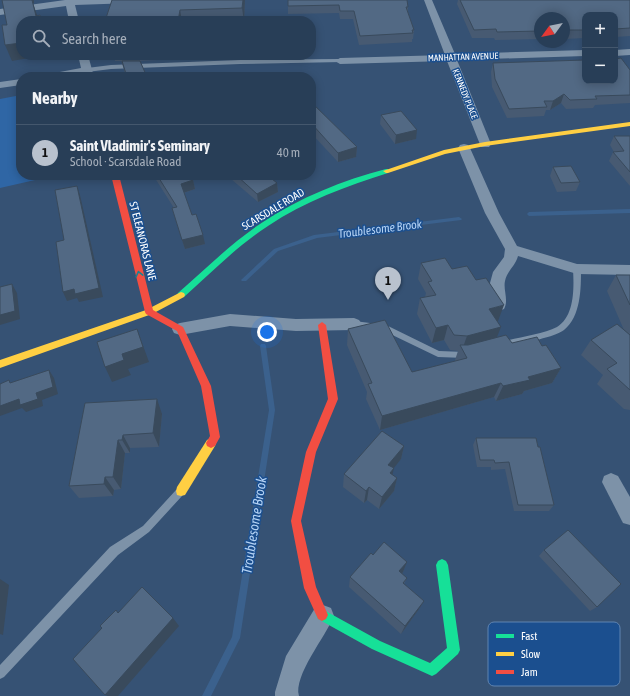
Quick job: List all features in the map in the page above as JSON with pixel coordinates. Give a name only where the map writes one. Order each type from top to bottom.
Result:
[{"type":"street","points":[[0,12],[69,1],[133,0]]},
{"type":"street","name":"KENNEDY PLACE","points":[[428,0],[485,144]]},
{"type":"street","points":[[69,1],[73,16]]},
{"type":"street","points":[[618,53],[630,52]]},
{"type":"street","name":"MANHATTAN AVENUE","points":[[340,61],[582,53]]},
{"type":"street","points":[[84,60],[87,72]]},
{"type":"street","points":[[0,86],[16,83]]},
{"type":"street","name":"SCARSDALE ROAD","points":[[0,364],[149,312],[178,297],[251,234],[284,213],[316,197],[354,181],[444,152],[485,144],[630,124]]},
{"type":"street","points":[[464,148],[492,214],[512,249],[511,258],[500,272],[497,283],[499,305]]},
{"type":"street","name":"ST ELEANORAS LANE","points":[[115,180],[149,312]]},
{"type":"street","points":[[512,249],[577,269],[630,270]]},
{"type":"street","points":[[149,312],[180,329],[206,386],[215,437],[181,491]]},
{"type":"street","points":[[180,329],[230,320],[296,325],[354,324]]},
{"type":"street","points":[[322,325],[333,400],[311,452],[296,521],[310,588],[323,616],[376,645],[432,670],[454,650],[442,565]]},
{"type":"street","points":[[611,482],[630,516]]},
{"type":"street","points":[[287,696],[286,692],[294,664],[323,616]]},
{"type":"lane","points":[[95,72],[112,67],[217,63],[340,61]]},
{"type":"lane","points":[[492,348],[560,329],[571,318],[578,285],[577,269]]},
{"type":"lane","points":[[354,324],[383,328],[438,354],[462,356],[477,352]]},
{"type":"lane","points":[[0,672],[114,551],[146,529],[181,491]]},
{"type":"shaded area","points":[[16,96],[16,180],[35,180],[0,188],[0,99]]},
{"type":"building","points":[[2,0],[32,0],[36,16],[16,16],[16,44],[5,45],[2,25],[7,25]]},
{"type":"building","points":[[112,0],[243,0],[242,8],[180,10],[179,16],[107,16]]},
{"type":"building","points":[[288,0],[407,0],[408,7],[406,7],[414,30],[412,30],[413,33],[360,36],[354,11],[340,11],[339,5],[288,6]]},
{"type":"building","points":[[460,0],[630,0],[630,28],[618,29],[618,12],[582,12],[582,30],[570,30],[570,12],[534,12],[534,31],[497,32],[496,29],[474,30]]},
{"type":"building","points":[[618,58],[621,58],[630,70],[630,95],[595,96],[597,99],[570,100],[564,94],[553,101],[544,101],[547,107],[509,109],[495,79],[493,63],[582,60],[582,84],[618,84]]},
{"type":"building","points":[[122,61],[140,61],[145,72],[125,72]]},
{"type":"building","points":[[316,107],[357,147],[338,153],[316,129]]},
{"type":"building","points":[[401,111],[417,130],[396,135],[381,115]]},
{"type":"building","points":[[614,136],[630,136],[630,172],[613,152],[624,151]]},
{"type":"building","points":[[571,166],[580,182],[561,183],[553,167]]},
{"type":"building","points":[[160,180],[193,180],[181,184],[192,215],[196,214],[203,235],[182,240],[172,208],[177,207]]},
{"type":"building","points":[[242,180],[273,180],[277,183],[257,194]]},
{"type":"building","points":[[77,186],[99,288],[75,294],[74,289],[63,292],[56,242],[64,240],[55,190]]},
{"type":"building","points":[[445,258],[452,269],[467,266],[476,280],[486,278],[504,305],[489,309],[501,327],[467,336],[454,335],[448,325],[436,328],[420,298],[436,295],[428,282],[432,281],[421,263]]},
{"type":"building","points":[[616,275],[630,275],[630,305]]},
{"type":"building","points":[[12,284],[15,311],[0,315],[0,287]]},
{"type":"building","points":[[385,320],[412,372],[467,358],[460,345],[468,345],[506,335],[512,343],[537,337],[542,346],[546,345],[561,368],[528,377],[530,380],[503,386],[501,383],[382,416],[368,384],[372,383],[348,329]]},
{"type":"building","points":[[617,324],[630,335],[630,390],[607,369],[617,363],[591,340]]},
{"type":"building","points":[[137,329],[143,347],[122,354],[124,360],[105,367],[97,342]]},
{"type":"building","points":[[49,370],[53,387],[36,393],[38,399],[20,405],[19,399],[0,406],[0,384],[9,380],[10,383]]},
{"type":"building","points":[[157,399],[153,433],[123,435],[122,440],[118,440],[113,477],[105,477],[104,484],[69,486],[85,403]]},
{"type":"building","points":[[382,431],[404,446],[388,465],[394,468],[390,473],[397,478],[382,497],[369,487],[366,491],[344,474]]},
{"type":"building","points":[[476,438],[536,438],[538,447],[540,447],[554,505],[518,505],[509,462],[495,463],[494,460],[480,460]]},
{"type":"building","points":[[568,530],[621,584],[597,607],[544,550]]},
{"type":"building","points":[[384,542],[407,562],[399,571],[407,578],[403,583],[424,601],[405,626],[350,577],[371,553],[373,555]]},
{"type":"building","points":[[142,587],[173,618],[105,695],[73,659],[102,628],[100,626],[116,610],[118,613]]},
{"type":"waterway","name":"Troublesome Brook","points":[[529,214],[630,211]]},
{"type":"waterway","name":"Troublesome Brook","points":[[244,280],[276,250],[316,236],[459,219]]},
{"type":"waterway","name":"Troublesome Brook","points":[[206,696],[236,638],[272,410],[263,346]]},
{"type":"traffic: fast","points":[[181,295],[241,242],[265,224],[315,197],[386,171]]},
{"type":"traffic: fast","points":[[322,615],[376,645],[432,670],[454,650],[442,565]]},
{"type":"traffic: slow","points":[[386,171],[444,152],[485,144],[630,124]]},
{"type":"traffic: slow","points":[[0,364],[149,312],[181,295]]},
{"type":"traffic: slow","points":[[181,491],[211,443]]},
{"type":"traffic: jam","points":[[116,180],[149,312],[180,329],[206,386],[215,437],[211,443]]},
{"type":"traffic: jam","points":[[322,325],[333,399],[311,452],[296,521],[310,588],[322,615]]},
{"type":"place","name":"Saint Vladimir's Seminary","points":[[388,300]]}]
